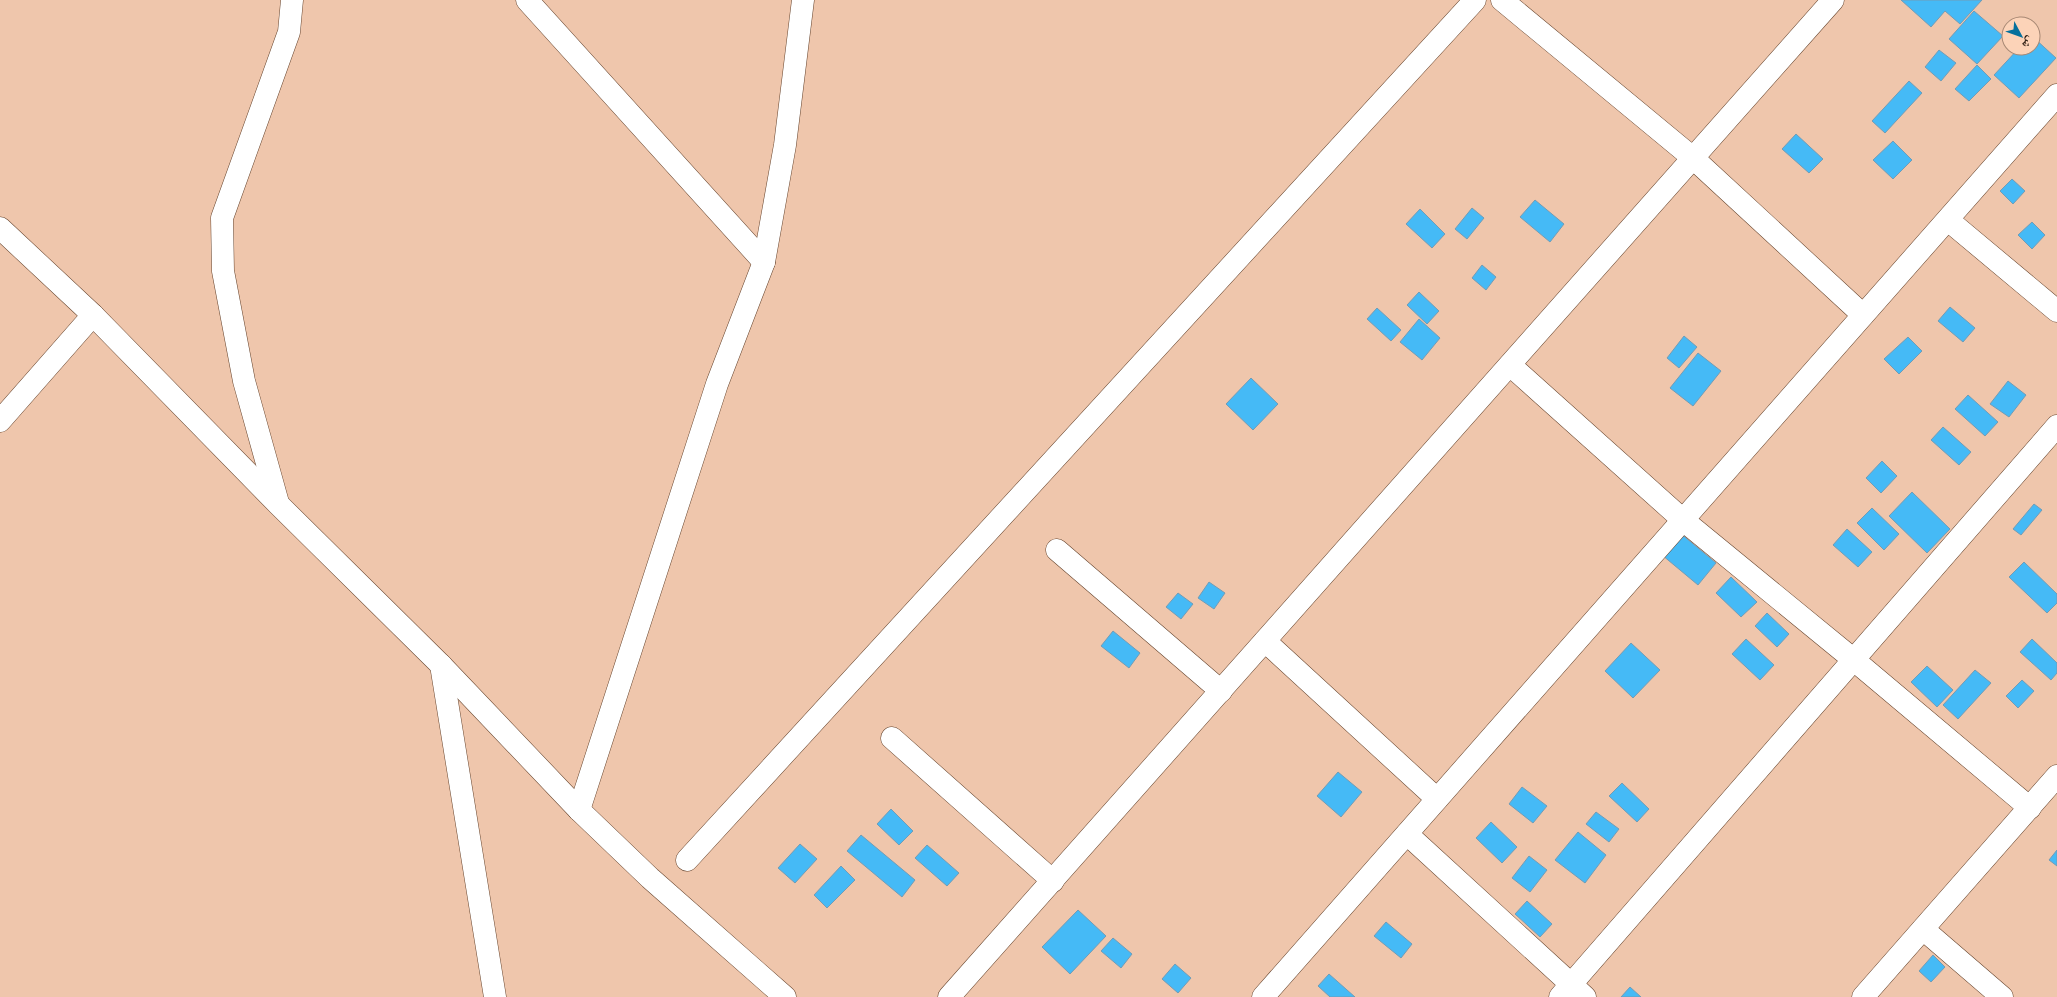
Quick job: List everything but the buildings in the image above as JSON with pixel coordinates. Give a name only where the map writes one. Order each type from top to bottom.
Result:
[{"type":"street","points":[[278,504],[244,381],[224,270],[222,218],[289,32],[292,0]]},
{"type":"street","points":[[527,0],[764,262]]},
{"type":"street","points":[[579,810],[717,384],[764,262],[785,145],[803,0]]},
{"type":"street","points":[[687,860],[1475,0]]},
{"type":"street","points":[[1502,0],[1693,158],[1863,315]]},
{"type":"street","points":[[959,994],[1053,881],[1833,0]]},
{"type":"street","points":[[1263,997],[2057,95]]},
{"type":"street","points":[[1948,220],[2057,311]]},
{"type":"street","points":[[0,228],[93,315],[278,504],[441,666],[579,810],[650,878],[785,997]]},
{"type":"street","points":[[0,421],[93,315]]},
{"type":"street","points":[[1510,365],[1682,520],[1854,660],[2030,808]]},
{"type":"street","points":[[1407,834],[1572,993],[1854,660],[2057,426]]},
{"type":"street","points":[[1057,550],[1221,691]]},
{"type":"street","points":[[1265,641],[1437,799]]},
{"type":"street","points":[[441,666],[495,997]]},
{"type":"street","points":[[892,738],[1053,881]]},
{"type":"street","points":[[1863,997],[2057,776]]},
{"type":"street","points":[[1923,929],[2002,997]]}]
